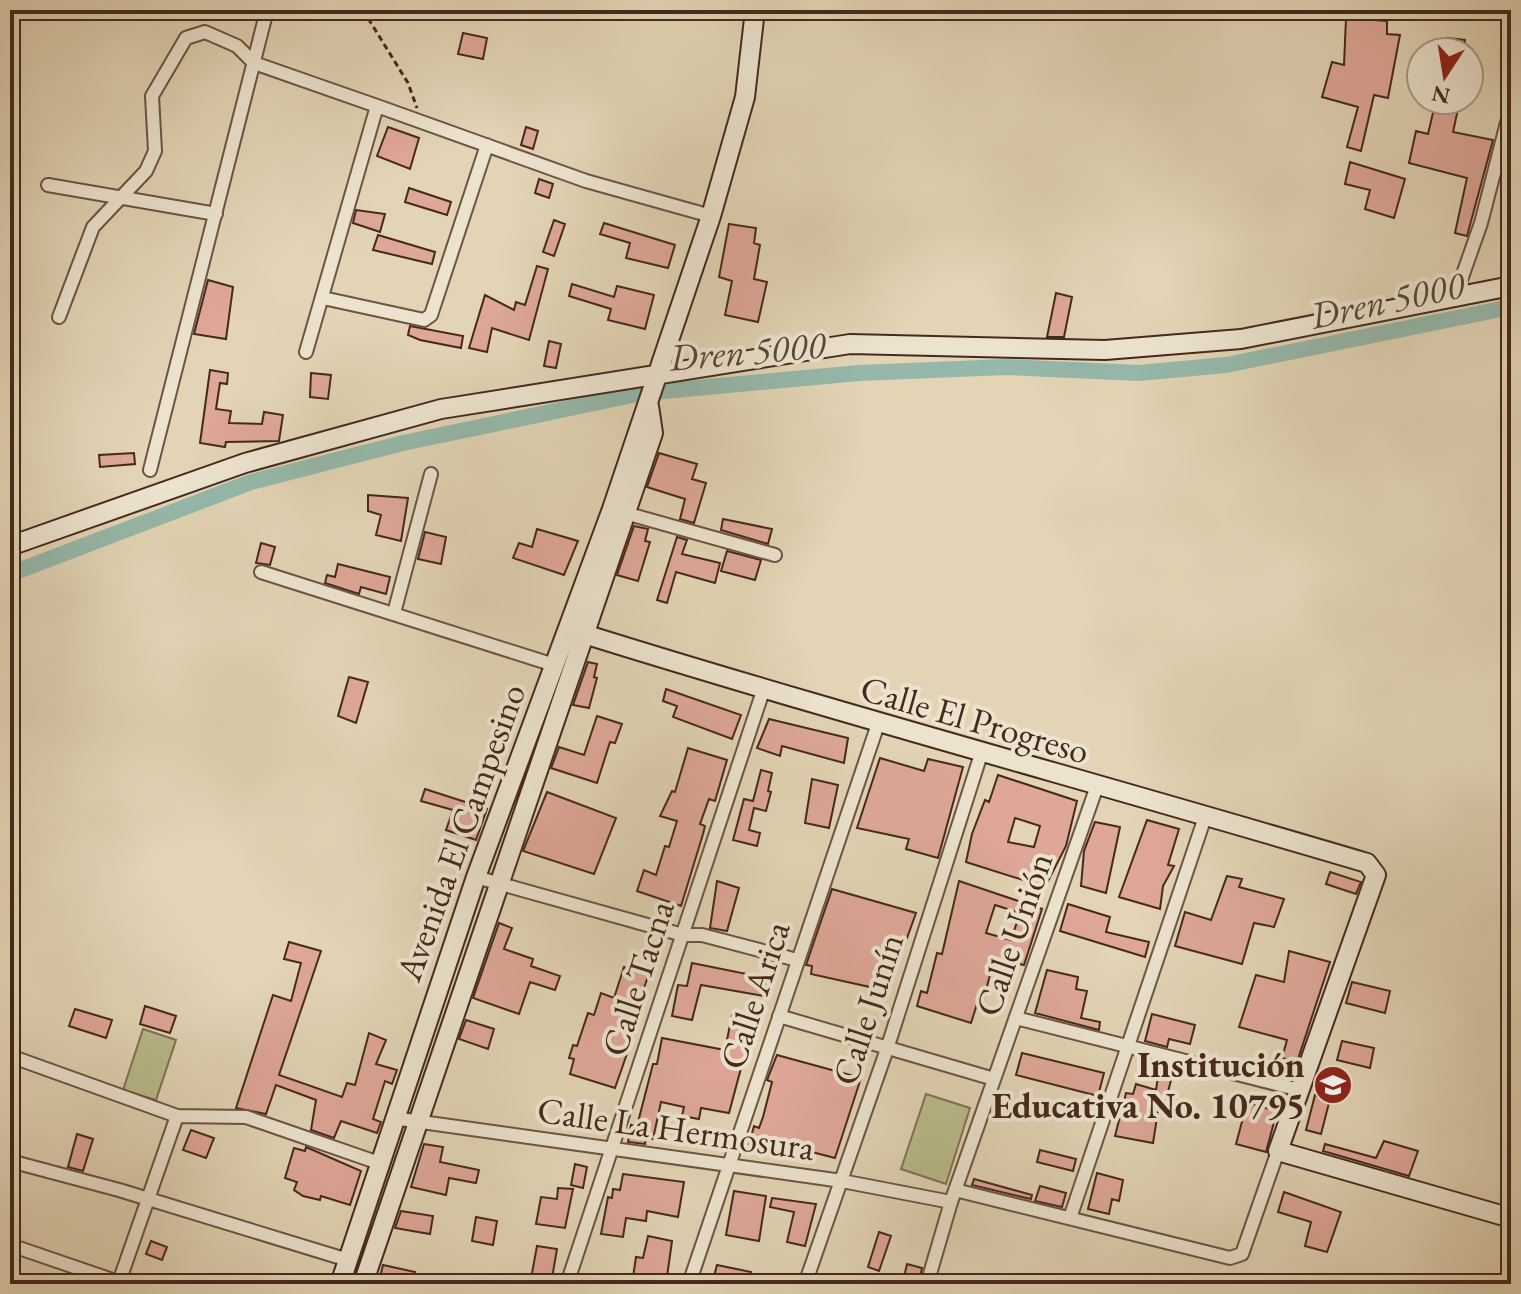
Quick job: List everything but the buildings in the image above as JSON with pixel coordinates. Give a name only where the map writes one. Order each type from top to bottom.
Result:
[{"type":"street","points":[[150,470],[267,10]]},
{"type":"street","name":"Avenida El Campesino","points":[[363,1284],[498,883],[648,403],[711,216],[745,97],[755,10]]},
{"type":"street","points":[[59,317],[93,227],[146,171],[155,151],[152,96],[186,38],[205,32],[237,46],[254,63],[586,181],[711,216]]},
{"type":"street","points":[[306,352],[377,106]]},
{"type":"street","points":[[1455,297],[1481,223],[1511,107]]},
{"type":"street","points":[[323,298],[424,320],[431,315],[487,145]]},
{"type":"street","points":[[48,185],[216,214]]},
{"type":"street","points":[[10,546],[245,463],[441,409],[657,379],[850,344],[1105,350],[1241,339],[1511,286]]},
{"type":"street","name":"Avenida El Campesino","points":[[340,1284],[476,877],[554,665],[576,631],[625,513],[653,433],[648,403]]},
{"type":"street","points":[[394,613],[431,474]]},
{"type":"street","points":[[625,513],[775,555]]},
{"type":"street","points":[[261,572],[554,665]]},
{"type":"street","name":"Calle El Progreso","points":[[576,631],[763,691],[1367,863],[1376,875],[1300,1090]]},
{"type":"street","name":"Calle Tacna","points":[[567,1284],[763,691]]},
{"type":"street","name":"Calle Arica","points":[[689,1284],[878,724]]},
{"type":"street","name":"Calle Junín","points":[[805,1284],[887,1049],[982,751]]},
{"type":"street","name":"Calle Unión","points":[[927,1284],[953,1196],[1097,786]]},
{"type":"street","points":[[1070,1218],[1205,817]]},
{"type":"street","points":[[476,877],[683,935],[702,935],[797,960]]},
{"type":"street","points":[[779,1016],[994,1079]]},
{"type":"street","points":[[1016,1018],[1300,1090],[1278,1151],[1511,1218]]},
{"type":"street","points":[[10,1056],[177,1116],[246,1117],[379,1163]]},
{"type":"street","points":[[19,1248],[105,1281],[122,1283],[146,1198],[177,1116]]},
{"type":"street","name":"Calle La Hermosura","points":[[393,1118],[612,1151],[953,1196],[1070,1218],[1224,1256],[1242,1254],[1278,1151]]},
{"type":"street","points":[[10,1161],[146,1198],[348,1260]]},
{"type":"path","points":[[363,10],[408,83],[423,124]]},
{"type":"green space","points":[[143,1029],[176,1040],[156,1100],[123,1090]]},
{"type":"green space","points":[[926,1094],[970,1108],[946,1184],[901,1169]]},
{"type":"waterway","name":"Dren 5000","points":[[10,574],[251,482],[403,443],[642,393],[859,373],[1006,367],[1139,373],[1226,365],[1511,307]]},
{"type":"place","name":"Institución Educativa No. 10795","points":[[1333,1085]]}]
